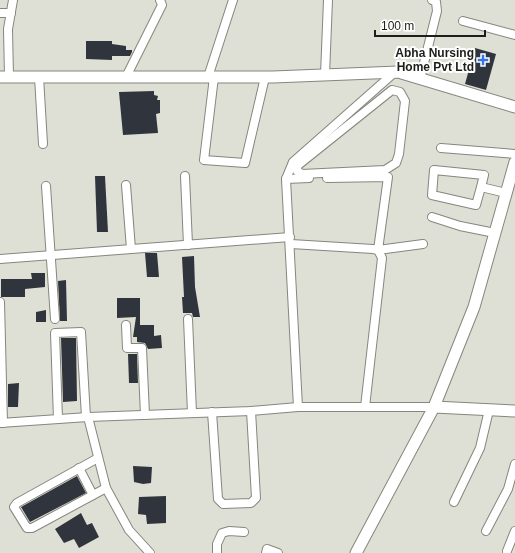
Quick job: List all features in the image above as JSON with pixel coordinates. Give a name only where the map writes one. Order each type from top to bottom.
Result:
[{"type":"street","points":[[13,0],[8,29],[4,77],[265,77],[395,72],[420,78],[515,107]]},
{"type":"street","points":[[126,77],[162,5],[160,0]]},
{"type":"street","points":[[233,0],[211,77],[204,160],[245,163],[265,77]]},
{"type":"street","points":[[325,75],[328,0]]},
{"type":"street","points":[[420,78],[437,11],[436,2],[432,0]]},
{"type":"street","points":[[0,13],[11,13]]},
{"type":"street","points":[[463,21],[515,35]]},
{"type":"street","points":[[298,407],[286,178],[293,162],[341,125],[392,90],[400,92],[405,101],[399,154],[396,163],[385,170],[302,174],[297,171],[297,166],[341,125],[395,72]]},
{"type":"street","points":[[39,77],[43,144]]},
{"type":"street","points":[[441,148],[515,154]]},
{"type":"street","points":[[356,553],[434,407],[474,307],[515,162]]},
{"type":"street","points":[[434,170],[484,175],[481,187],[476,206],[432,196],[434,170]]},
{"type":"street","points":[[184,176],[188,245]]},
{"type":"street","points":[[286,178],[388,177],[378,250],[382,258],[365,407]]},
{"type":"street","points":[[126,185],[131,249]]},
{"type":"street","points":[[46,186],[55,319]]},
{"type":"street","points":[[481,187],[506,193]]},
{"type":"street","points":[[432,217],[460,226],[495,233]]},
{"type":"street","points":[[0,259],[188,245],[290,240],[378,250],[423,244]]},
{"type":"street","points":[[0,302],[2,423],[87,417],[251,411],[298,407],[434,407],[515,411]]},
{"type":"street","points":[[188,319],[192,413]]},
{"type":"street","points":[[126,324],[127,348],[142,348],[145,415]]},
{"type":"street","points":[[58,419],[55,333],[81,332],[87,417],[106,488],[129,530],[150,553]]},
{"type":"street","points":[[454,502],[480,448],[489,410]]},
{"type":"street","points":[[212,412],[218,500],[223,504],[251,503],[256,498],[251,411]]},
{"type":"street","points":[[98,458],[17,503],[14,507],[29,529],[106,488]]},
{"type":"street","points":[[486,530],[508,489],[515,464]]},
{"type":"street","points":[[79,468],[93,494]]},
{"type":"street","points":[[217,553],[217,544],[222,534],[229,531],[244,532]]},
{"type":"street","points":[[507,551],[515,531]]},
{"type":"street","points":[[266,553],[267,549],[278,553]]},
{"type":"building","points":[[86,41],[112,41],[112,44],[126,46],[126,50],[132,50],[132,52],[130,56],[112,56],[112,60],[86,59]]},
{"type":"building","points":[[475,48],[496,54],[486,90],[465,84]]},
{"type":"building","points":[[154,91],[154,95],[158,96],[157,100],[160,100],[160,113],[156,114],[158,133],[123,135],[119,92]]},
{"type":"building","points":[[95,176],[105,176],[108,232],[97,232]]},
{"type":"building","points":[[145,253],[157,253],[159,277],[147,277]]},
{"type":"building","points":[[194,256],[195,287],[200,317],[193,317],[192,313],[183,313],[182,297],[184,297],[182,257]]},
{"type":"building","points":[[31,273],[45,273],[45,287],[25,289],[25,297],[1,297],[1,279],[32,279]]},
{"type":"building","points":[[66,280],[67,321],[60,321],[58,281]]},
{"type":"building","points":[[117,298],[140,298],[140,325],[154,325],[154,336],[161,335],[162,348],[148,349],[145,343],[137,342],[137,337],[133,337],[136,317],[117,318]]},
{"type":"building","points":[[46,310],[46,322],[36,322],[36,312]]},
{"type":"building","points":[[61,338],[76,338],[77,401],[63,402]]},
{"type":"building","points":[[128,354],[137,354],[138,383],[129,383]]},
{"type":"building","points":[[19,383],[18,407],[8,407],[8,384]]},
{"type":"building","points":[[133,466],[152,467],[151,483],[143,484],[134,482]]},
{"type":"building","points":[[77,476],[86,493],[30,522],[21,507]]},
{"type":"building","points":[[166,496],[166,523],[147,524],[146,515],[138,514],[139,497]]},
{"type":"building","points":[[81,513],[87,525],[92,523],[99,537],[79,548],[74,539],[64,543],[55,529]]},
{"type":"place","name":"Abha Nursing Home Pvt Ltd","points":[[483,60]]}]
